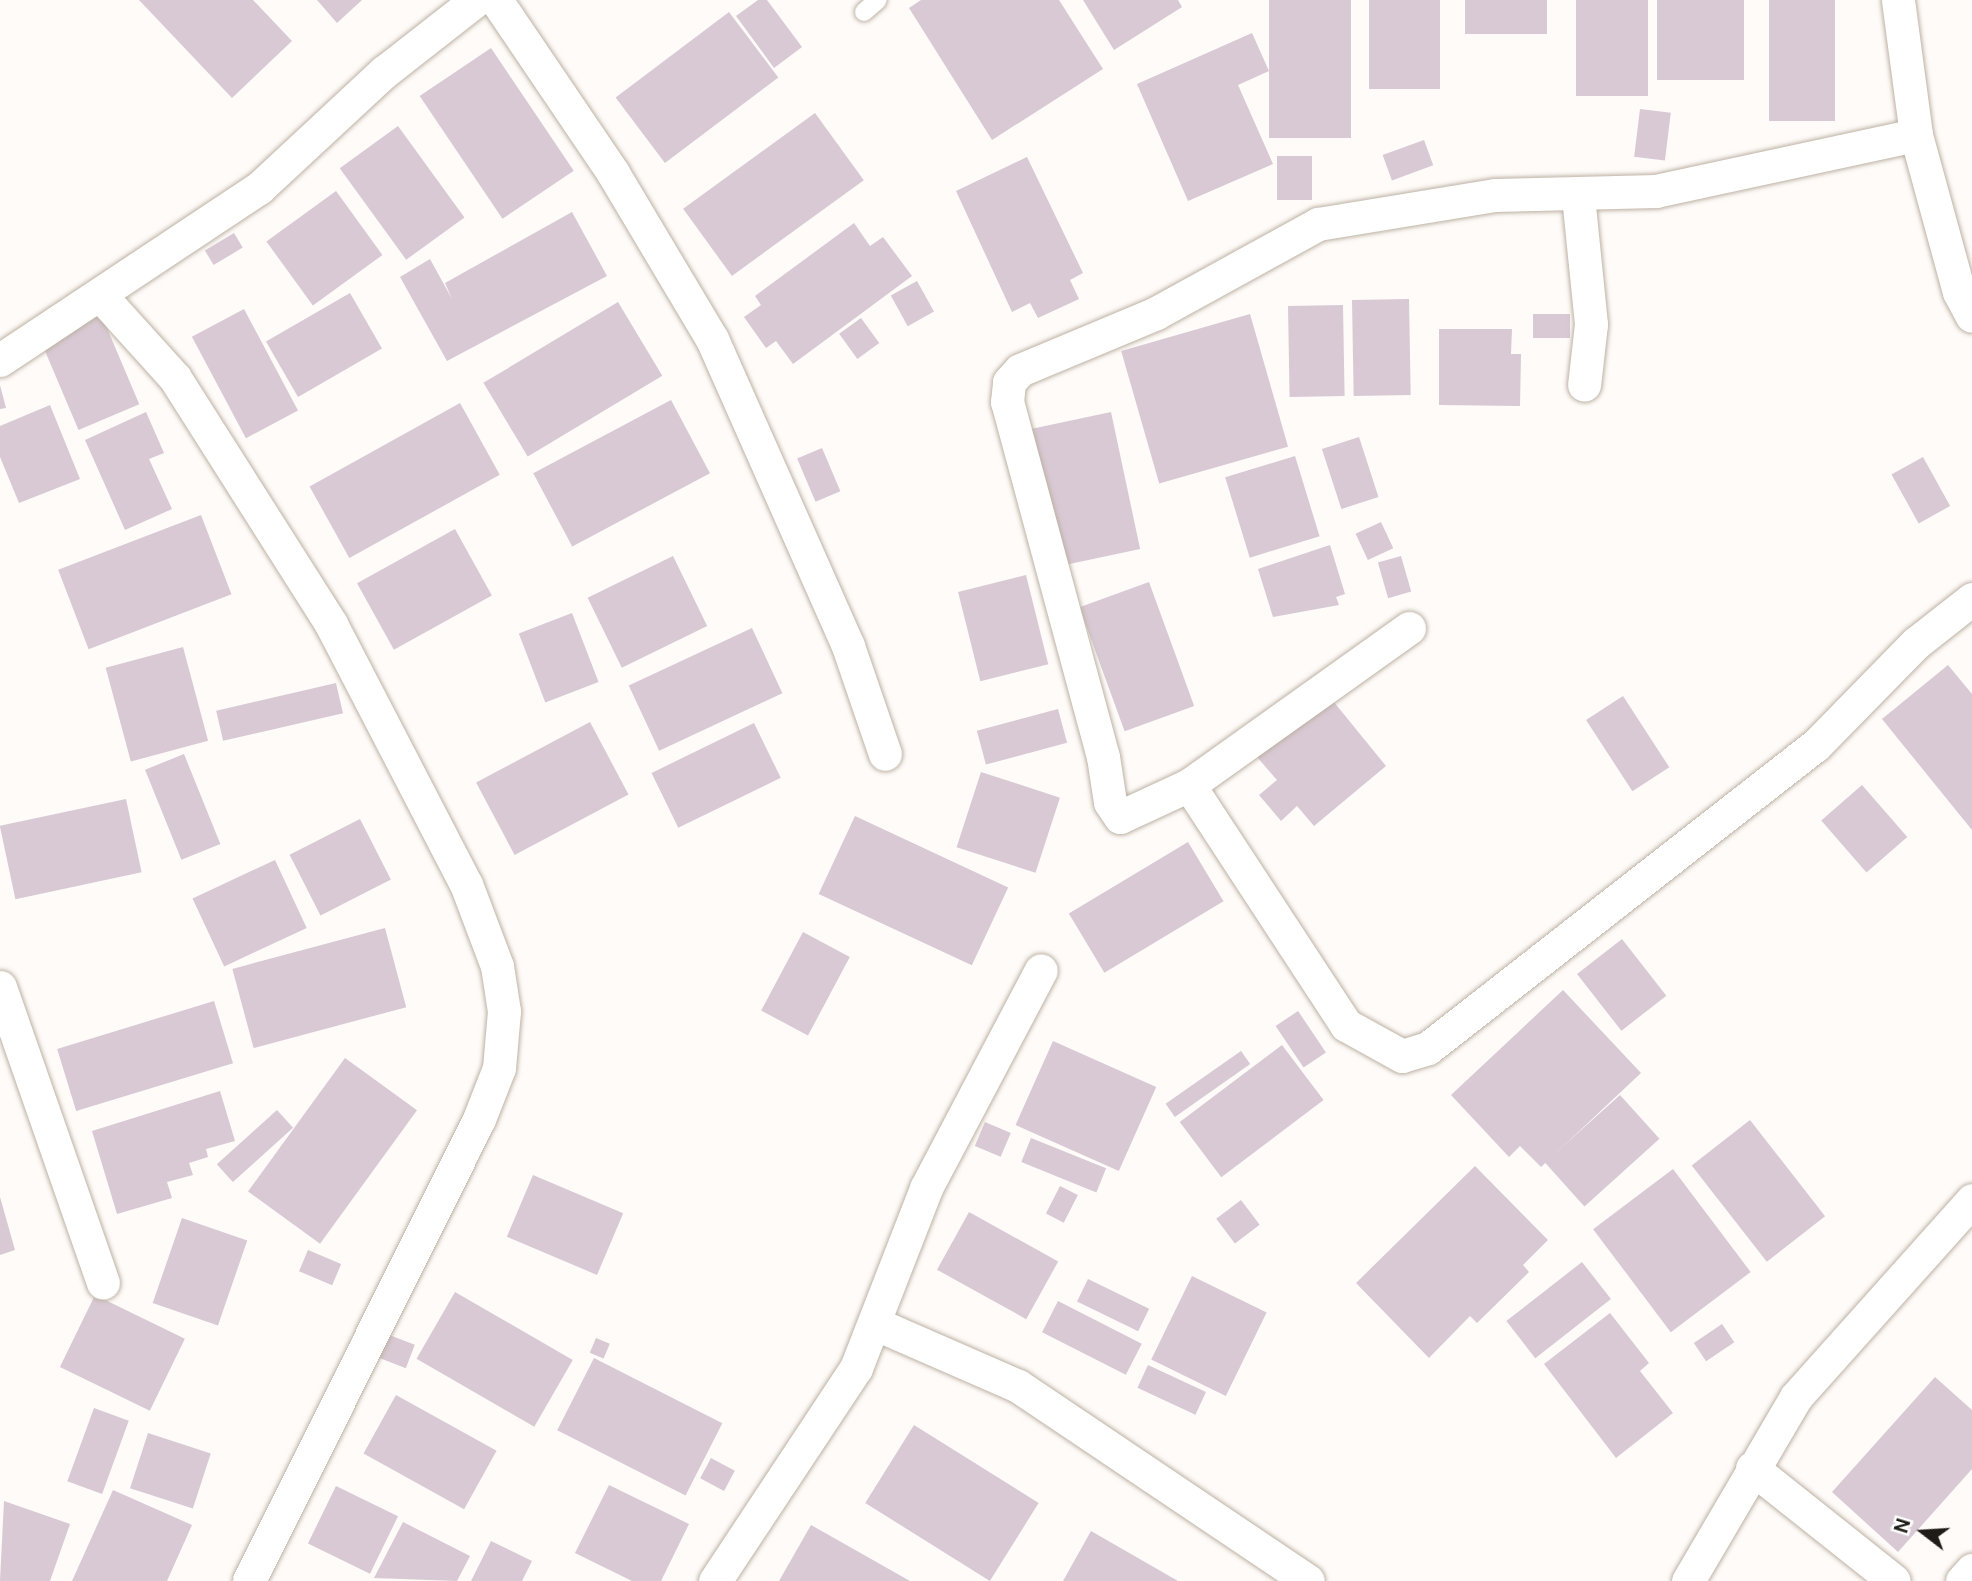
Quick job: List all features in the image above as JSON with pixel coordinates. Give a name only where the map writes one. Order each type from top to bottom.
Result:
[{"type":"street","points":[[0,360],[101,296],[259,188],[384,72],[476,0]]},
{"type":"street","points":[[496,0],[613,173],[712,339],[848,646],[885,754]]},
{"type":"street","points":[[1898,0],[1916,135],[1959,292],[1972,316]]},
{"type":"street","points":[[1409,628],[1189,785],[1126,817],[1113,810],[1007,402],[1009,382],[1020,370],[1156,313],[1318,224],[1495,195],[1578,196],[1656,191],[1916,135]]},
{"type":"street","points":[[1578,196],[1591,324],[1584,385]]},
{"type":"street","points":[[101,296],[175,378],[331,624],[466,884],[497,967],[505,1011],[499,1068],[479,1119],[249,1581]]},
{"type":"street","points":[[1189,785],[1346,1025],[1402,1056],[1428,1048],[1815,746],[1916,643],[1972,599]]},
{"type":"street","points":[[715,1581],[856,1368],[876,1324],[926,1188],[1041,970]]},
{"type":"street","points":[[0,987],[103,1283]]},
{"type":"street","points":[[1688,1581],[1796,1397],[1972,1199]]},
{"type":"street","points":[[876,1324],[1018,1386],[1308,1581]]},
{"type":"street","points":[[1752,1468],[1894,1581]]},
{"type":"street","points":[[1962,1581],[1972,1570]]},
{"type":"lane","points":[[864,12],[878,0]]},
{"type":"building","points":[[139,0],[253,0],[292,41],[232,98]]},
{"type":"building","points":[[317,0],[362,0],[337,23]]},
{"type":"building","points":[[758,0],[767,0],[802,47],[774,68],[736,16]]},
{"type":"building","points":[[921,0],[1059,0],[1103,69],[992,140],[909,8]]},
{"type":"building","points":[[1083,0],[1178,0],[1182,7],[1114,50]]},
{"type":"building","points":[[1269,0],[1351,0],[1351,138],[1269,138]]},
{"type":"building","points":[[1369,0],[1440,0],[1440,89],[1369,89]]},
{"type":"building","points":[[1465,0],[1547,0],[1547,34],[1465,34]]},
{"type":"building","points":[[1576,0],[1648,0],[1648,96],[1576,96]]},
{"type":"building","points":[[1657,0],[1744,0],[1744,80],[1657,80]]},
{"type":"building","points":[[1769,0],[1835,0],[1835,121],[1769,121]]},
{"type":"building","points":[[729,12],[778,77],[665,163],[616,97]]},
{"type":"building","points":[[1252,33],[1269,71],[1238,85],[1273,164],[1188,201],[1137,84]]},
{"type":"building","points":[[491,48],[574,171],[502,219],[420,96]]},
{"type":"building","points":[[1640,109],[1671,113],[1665,160],[1634,157]]},
{"type":"building","points":[[815,113],[864,180],[732,276],[683,209]]},
{"type":"building","points":[[398,126],[464,217],[406,260],[340,168]]},
{"type":"building","points":[[1424,140],[1433,165],[1392,180],[1383,155]]},
{"type":"building","points":[[1277,156],[1312,156],[1312,200],[1277,200]]},
{"type":"building","points":[[1027,157],[1083,273],[1070,280],[1079,299],[1038,318],[1030,303],[1012,312],[956,191]]},
{"type":"building","points":[[336,191],[382,255],[313,305],[266,242]]},
{"type":"building","points":[[572,212],[607,276],[447,361],[400,277],[430,259],[452,299],[445,283]]},
{"type":"building","points":[[854,223],[870,246],[883,237],[912,276],[793,364],[776,341],[766,348],[744,317],[761,305],[755,296]]},
{"type":"building","points":[[234,233],[243,248],[214,265],[205,251]]},
{"type":"building","points":[[917,281],[934,312],[908,326],[891,296]]},
{"type":"building","points":[[350,293],[382,348],[298,397],[266,342]]},
{"type":"building","points":[[1409,299],[1411,395],[1354,396],[1352,300]]},
{"type":"building","points":[[618,302],[662,376],[528,457],[483,383]]},
{"type":"building","points":[[1343,305],[1345,396],[1290,397],[1288,306]]},
{"type":"building","points":[[244,309],[298,411],[246,438],[192,337]]},
{"type":"building","points":[[101,314],[139,404],[79,430],[40,340]]},
{"type":"building","points":[[1250,314],[1288,447],[1159,484],[1121,351]]},
{"type":"building","points":[[1533,314],[1570,314],[1570,338],[1533,338]]},
{"type":"building","points":[[861,318],[879,343],[857,359],[839,334]]},
{"type":"building","points":[[1439,329],[1512,329],[1511,354],[1521,354],[1520,406],[1439,405]]},
{"type":"building","points":[[0,385],[6,408],[0,409]]},
{"type":"building","points":[[671,400],[710,473],[572,547],[533,473]]},
{"type":"building","points":[[460,403],[500,475],[349,558],[310,486]]},
{"type":"building","points":[[50,405],[80,479],[19,503],[0,457],[0,426]]},
{"type":"building","points":[[146,412],[164,453],[149,459],[172,509],[125,530],[85,440]]},
{"type":"building","points":[[1111,412],[1140,549],[1059,566],[1030,429]]},
{"type":"building","points":[[1359,437],[1378,497],[1341,509],[1322,449]]},
{"type":"building","points":[[822,448],[840,491],[816,502],[797,459]]},
{"type":"building","points":[[1295,456],[1320,536],[1250,558],[1225,477]]},
{"type":"building","points":[[1923,457],[1950,506],[1919,523],[1892,474]]},
{"type":"building","points":[[201,515],[231,594],[89,649],[58,570]]},
{"type":"building","points":[[1381,522],[1393,548],[1368,560],[1356,534]]},
{"type":"building","points":[[455,529],[492,595],[394,650],[357,583]]},
{"type":"building","points":[[1330,545],[1345,594],[1336,597],[1339,605],[1273,617],[1258,569]]},
{"type":"building","points":[[673,556],[707,626],[622,668],[588,598]]},
{"type":"building","points":[[1401,556],[1411,592],[1388,598],[1378,563]]},
{"type":"building","points":[[1026,575],[1048,664],[980,681],[958,592]]},
{"type":"building","points":[[1149,582],[1194,706],[1125,731],[1079,607]]},
{"type":"building","points":[[572,613],[599,682],[545,703],[519,633]]},
{"type":"building","points":[[752,628],[782,693],[659,751],[629,685]]},
{"type":"building","points":[[183,647],[208,741],[131,761],[106,668]]},
{"type":"building","points":[[1948,665],[1972,694],[1972,830],[1882,719]]},
{"type":"building","points":[[336,683],[343,713],[223,741],[216,711]]},
{"type":"building","points":[[1329,696],[1386,766],[1314,826],[1297,806],[1281,821],[1259,795],[1277,780],[1257,757]]},
{"type":"building","points":[[1623,696],[1669,767],[1632,791],[1586,720]]},
{"type":"building","points":[[1058,709],[1067,743],[986,765],[977,731]]},
{"type":"building","points":[[590,722],[628,794],[515,855],[476,783]]},
{"type":"building","points":[[754,723],[781,778],[678,828],[652,773]]},
{"type":"building","points":[[184,754],[220,844],[181,860],[145,770]]},
{"type":"building","points":[[981,772],[1060,798],[1036,873],[957,847]]},
{"type":"building","points":[[1862,785],[1907,837],[1867,873],[1821,820]]},
{"type":"building","points":[[126,799],[142,872],[15,899],[0,826]]},
{"type":"building","points":[[855,816],[1008,887],[972,965],[819,894]]},
{"type":"building","points":[[360,819],[391,880],[320,915],[290,855]]},
{"type":"building","points":[[1188,842],[1224,901],[1104,973],[1069,914]]},
{"type":"building","points":[[275,860],[307,928],[224,966],[193,898]]},
{"type":"building","points":[[385,928],[406,1007],[254,1048],[232,969]]},
{"type":"building","points":[[803,932],[850,957],[808,1035],[761,1011]]},
{"type":"building","points":[[1622,939],[1666,996],[1621,1031],[1577,974]]},
{"type":"building","points":[[1563,990],[1641,1073],[1541,1167],[1520,1146],[1509,1157],[1451,1095]]},
{"type":"building","points":[[214,1001],[233,1063],[76,1111],[57,1049]]},
{"type":"building","points":[[1298,1011],[1326,1052],[1304,1068],[1276,1026]]},
{"type":"building","points":[[1053,1041],[1156,1087],[1119,1171],[1016,1125]]},
{"type":"building","points":[[1282,1045],[1324,1100],[1221,1177],[1180,1122]]},
{"type":"building","points":[[1241,1051],[1250,1064],[1175,1117],[1166,1104]]},
{"type":"building","points":[[345,1058],[417,1110],[320,1244],[248,1191]]},
{"type":"building","points":[[220,1091],[235,1141],[206,1149],[208,1157],[189,1163],[193,1175],[167,1182],[172,1198],[117,1214],[92,1131]]},
{"type":"building","points":[[1620,1095],[1659,1139],[1584,1206],[1545,1163]]},
{"type":"building","points":[[277,1110],[293,1128],[233,1182],[217,1164]]},
{"type":"building","points":[[1750,1120],[1825,1216],[1767,1262],[1692,1166]]},
{"type":"building","points":[[985,1122],[1011,1133],[1001,1157],[975,1146]]},
{"type":"building","points":[[1031,1138],[1106,1168],[1096,1192],[1021,1162]]},
{"type":"building","points":[[1475,1166],[1548,1240],[1523,1265],[1529,1272],[1477,1323],[1470,1316],[1429,1358],[1356,1283]]},
{"type":"building","points":[[1673,1169],[1751,1272],[1671,1332],[1593,1229]]},
{"type":"building","points":[[533,1175],[623,1213],[597,1275],[507,1237]]},
{"type":"building","points":[[1060,1186],[1078,1195],[1064,1223],[1046,1214]]},
{"type":"building","points":[[0,1197],[15,1250],[0,1255]]},
{"type":"building","points":[[1241,1200],[1260,1225],[1235,1243],[1216,1219]]},
{"type":"building","points":[[969,1212],[1058,1261],[1026,1319],[937,1270]]},
{"type":"building","points":[[182,1218],[247,1240],[218,1326],[153,1303]]},
{"type":"building","points":[[308,1250],[341,1264],[332,1285],[299,1271]]},
{"type":"building","points":[[1582,1262],[1611,1299],[1535,1358],[1506,1321]]},
{"type":"building","points":[[1192,1276],[1267,1312],[1226,1396],[1151,1360]]},
{"type":"building","points":[[1088,1279],[1149,1309],[1138,1331],[1077,1301]]},
{"type":"building","points":[[455,1292],[573,1360],[534,1427],[416,1359]]},
{"type":"building","points":[[95,1295],[185,1339],[150,1411],[60,1367]]},
{"type":"building","points":[[1058,1301],[1142,1344],[1126,1375],[1042,1332]]},
{"type":"building","points":[[1610,1313],[1649,1363],[1640,1371],[1673,1413],[1616,1458],[1544,1364]]},
{"type":"building","points":[[1722,1324],[1734,1342],[1706,1361],[1694,1343]]},
{"type":"building","points":[[384,1333],[415,1345],[406,1368],[375,1356]]},
{"type":"building","points":[[596,1338],[610,1344],[604,1359],[590,1353]]},
{"type":"building","points":[[594,1358],[722,1423],[686,1496],[557,1430]]},
{"type":"building","points":[[1148,1365],[1206,1392],[1195,1415],[1137,1388]]},
{"type":"building","points":[[1935,1377],[1972,1410],[1972,1469],[1898,1552],[1832,1492]]},
{"type":"building","points":[[396,1395],[497,1451],[464,1509],[364,1454]]},
{"type":"building","points":[[94,1408],[129,1421],[102,1494],[67,1481]]},
{"type":"building","points":[[914,1425],[1039,1503],[990,1581],[865,1503]]},
{"type":"building","points":[[148,1433],[211,1453],[193,1509],[130,1488]]},
{"type":"building","points":[[711,1458],[735,1471],[724,1491],[700,1478]]},
{"type":"building","points":[[609,1485],[689,1524],[661,1581],[632,1581],[575,1553]]},
{"type":"building","points":[[336,1486],[398,1516],[370,1574],[308,1544]]},
{"type":"building","points":[[113,1490],[192,1525],[167,1581],[72,1581]]},
{"type":"building","points":[[4,1501],[70,1524],[50,1581],[0,1581]]},
{"type":"building","points":[[403,1522],[470,1556],[457,1581],[374,1578]]},
{"type":"building","points":[[811,1525],[910,1581],[779,1581]]},
{"type":"building","points":[[1091,1531],[1178,1581],[1063,1581]]},
{"type":"building","points":[[491,1541],[532,1561],[522,1581],[471,1581]]}]
